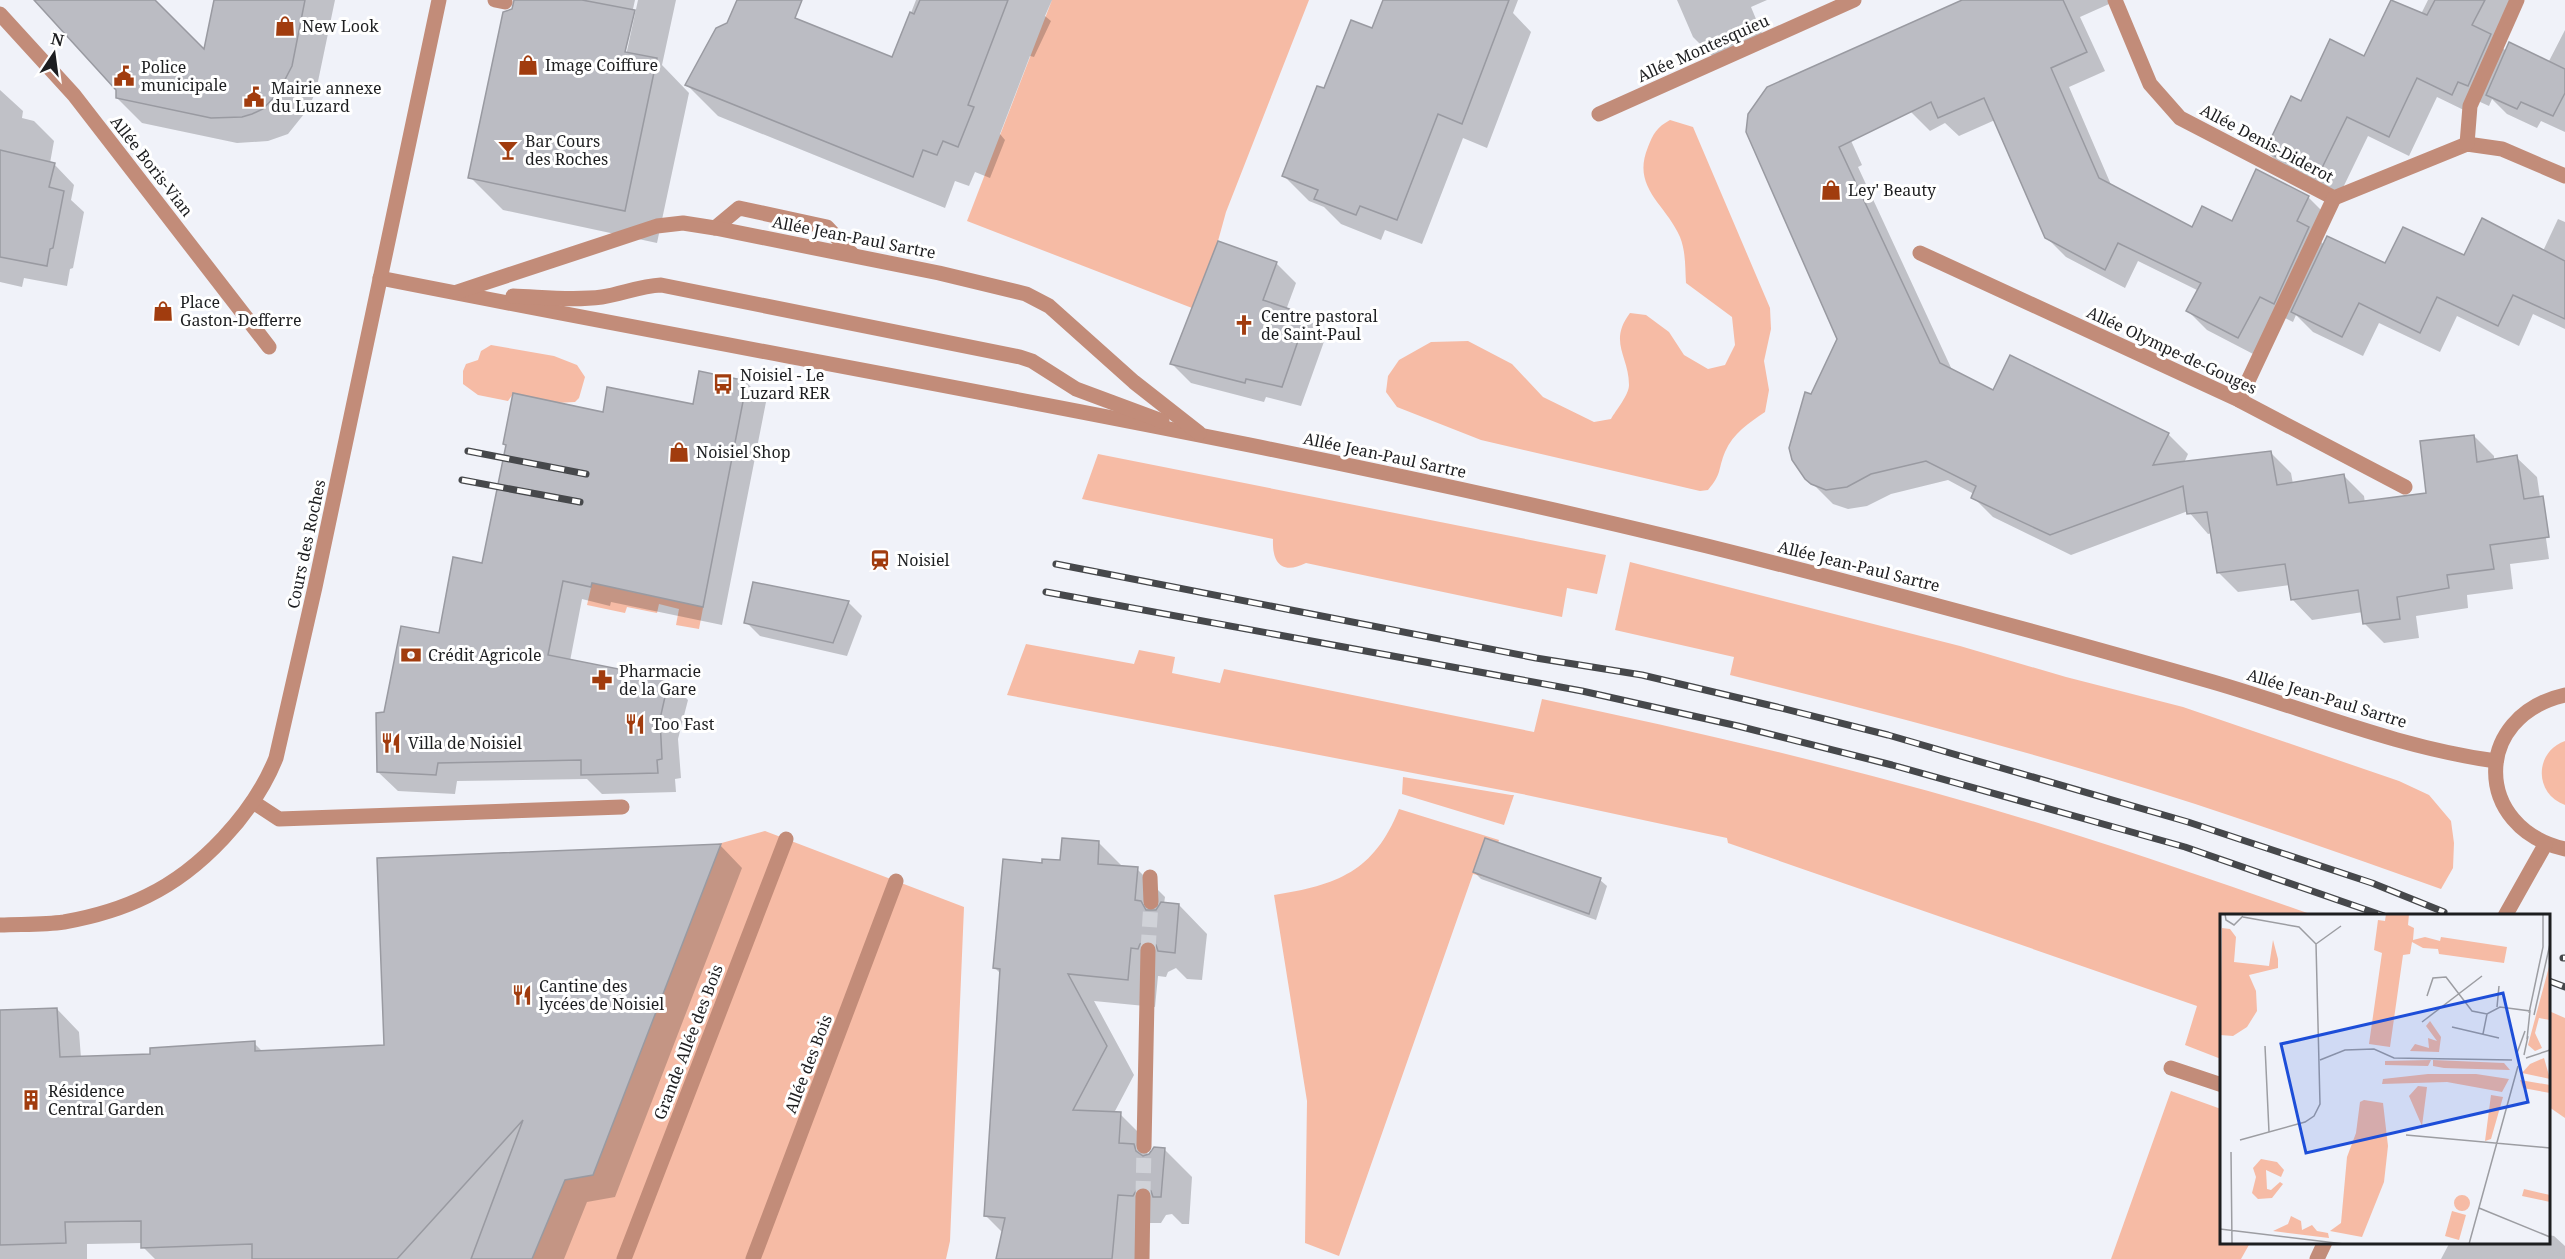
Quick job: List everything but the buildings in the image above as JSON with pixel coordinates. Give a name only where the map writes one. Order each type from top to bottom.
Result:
[{"type":"street","name":"Cours des Roches","points":[[0,925],[63,922],[116,909],[149,895],[206,855],[241,818],[268,778],[281,739],[439,0]]},
{"type":"street","name":"Allée Montesquieu","points":[[1599,114],[1854,0]]},
{"type":"street","name":"Allée Denis-Diderot","points":[[2115,0],[2150,84],[2180,118],[2334,198],[2467,144]]},
{"type":"street","points":[[2517,0],[2470,106],[2467,144],[2502,149],[2565,176]]},
{"type":"street","name":"Allée Boris-Vian","points":[[0,14],[74,95],[269,347]]},
{"type":"street","points":[[2239,400],[2334,198]]},
{"type":"street","points":[[715,228],[739,208],[827,227],[853,255]]},
{"type":"street","name":"Allée Jean-Paul Sartre","points":[[456,293],[657,226],[683,223],[715,228],[853,255],[1026,294],[1049,306],[1134,382],[1204,436]]},
{"type":"street","name":"Allée Olympe-de-Gouges","points":[[1920,253],[2239,400],[2405,487]]},
{"type":"street","name":"Allée Jean-Paul Sartre","points":[[380,278],[1204,436],[1478,493],[1705,546],[2086,645],[2431,749],[2496,761]]},
{"type":"street","points":[[456,293],[578,299],[604,297],[645,286],[661,285],[1020,357],[1032,361],[1076,389],[1204,436]]},
{"type":"street","points":[[2565,695],[2548,699],[2529,708],[2514,722],[2502,740],[2496,761],[2496,787],[2506,811],[2523,831],[2545,845],[2565,849]]},
{"type":"street","points":[[253,802],[279,819],[622,807]]},
{"type":"street","name":"Grande Allée des Bois","points":[[624,1259],[786,839]]},
{"type":"street","points":[[2506,914],[2545,845]]},
{"type":"street","points":[[1150,877],[1151,902]]},
{"type":"street","name":"Allée des Bois","points":[[753,1259],[896,881]]},
{"type":"street","points":[[1144,1146],[1148,950]]},
{"type":"street","points":[[2171,1068],[2220,1084]]},
{"type":"street","points":[[1142,1259],[1143,1196]]},
{"type":"street","points":[[2316,1259],[2324,1244]]},
{"type":"shaded area","points":[[1052,0],[1309,0],[1226,212],[1218,241],[1192,308],[967,221]]},
{"type":"shaded area","points":[[1670,120],[1693,127],[1770,308],[1771,329],[1764,361],[1769,390],[1765,412],[1732,439],[1725,452],[1718,475],[1708,490],[1700,491],[1481,440],[1397,407],[1386,392],[1388,376],[1399,360],[1431,342],[1468,341],[1512,364],[1543,397],[1594,422],[1611,419],[1625,398],[1629,385],[1620,341],[1624,323],[1630,313],[1646,315],[1669,332],[1684,355],[1708,369],[1725,365],[1735,345],[1732,317],[1686,283],[1680,237],[1652,195],[1644,174],[1644,161],[1652,138],[1659,128]]},
{"type":"shaded area","points":[[491,345],[554,356],[577,365],[585,377],[579,398],[575,402],[556,403],[513,394],[508,401],[478,395],[463,384],[463,371],[466,364],[478,360],[481,351]]},
{"type":"shaded area","points":[[1098,454],[1606,555],[1597,594],[1567,588],[1562,617],[1306,563],[1291,568],[1285,567],[1274,555],[1273,539],[1082,499]]},
{"type":"shaded area","points":[[1630,562],[1960,646],[2066,677],[2183,707],[2399,781],[2429,795],[2451,821],[2454,843],[2453,868],[2441,889],[2230,815],[2102,775],[1916,723],[1730,675],[1734,657],[1615,630]]},
{"type":"shaded area","points":[[687,566],[710,571],[699,629],[676,625],[679,609],[659,604],[657,613],[627,607],[625,613],[587,605],[594,575],[628,591],[679,602]]},
{"type":"shaded area","points":[[1026,644],[1134,664],[1139,650],[1175,657],[1172,673],[1220,683],[1224,669],[1534,732],[1542,699],[1870,775],[2000,811],[2310,914],[2220,914],[2220,1059],[2185,1045],[2197,1006],[1728,843],[1727,838],[1522,794],[1007,695]]},
{"type":"shaded area","points":[[2565,741],[2565,805],[2555,800],[2548,792],[2543,783],[2542,773],[2543,763],[2548,754],[2555,746]]},
{"type":"shaded area","points":[[1403,777],[1514,795],[1504,825],[1402,794]]},
{"type":"shaded area","points":[[1399,809],[1499,840],[1487,877],[1473,874],[1339,1256],[1305,1243],[1307,1101],[1274,895],[1317,886],[1351,872],[1378,848]]},
{"type":"shaded area","points":[[765,831],[964,907],[950,1241],[946,1259],[532,1259],[551,1213],[560,1178],[593,1175],[721,844],[718,844]]},
{"type":"shaded area","points":[[2550,1011],[2565,1018],[2565,1118],[2550,1108]]},
{"type":"shaded area","points":[[2171,1091],[2220,1109],[2220,1244],[2249,1244],[2241,1259],[2111,1259]]},
{"type":"tunnel","points":[[1148,950],[1151,902]]},
{"type":"tunnel","points":[[1143,1196],[1144,1146]]},
{"type":"railway","points":[[468,451],[586,474]]},
{"type":"railway","points":[[462,480],[580,502]]},
{"type":"railway","points":[[1056,564],[1536,658],[1642,675],[1777,707],[1888,735],[2188,822],[2372,883],[2444,912]]},
{"type":"railway","points":[[1046,592],[1582,691],[1738,726],[1892,765],[2185,847],[2378,914]]},
{"type":"railway","points":[[2550,981],[2565,987]]},
{"type":"place","name":"New Look","points":[[285,26]]},
{"type":"place","name":"Image Coiffure","points":[[528,65]]},
{"type":"place","name":"Police municipale","points":[[124,76]]},
{"type":"place","name":"Mairie annexe du Luzard","points":[[254,97]]},
{"type":"place","name":"Bar Cours des Roches","points":[[508,150]]},
{"type":"place","name":"Ley' Beauty","points":[[1831,190]]},
{"type":"place","name":"Place Gaston-Defferre","points":[[163,311]]},
{"type":"place","name":"Centre pastoral de Saint-Paul","points":[[1244,325]]},
{"type":"place","name":"Noisiel - Le Luzard RER","points":[[723,384]]},
{"type":"place","name":"Noisiel Shop","points":[[679,452]]},
{"type":"place","name":"Noisiel","points":[[880,560]]},
{"type":"place","name":"Crédit Agricole","points":[[411,655]]},
{"type":"place","name":"Pharmacie de la Gare","points":[[602,680]]},
{"type":"place","name":"Too Fast","points":[[635,724]]},
{"type":"place","name":"Villa de Noisiel","points":[[391,743]]},
{"type":"place","name":"Cantine des lycées de Noisiel","points":[[522,995]]},
{"type":"place","name":"Résidence Central Garden","points":[[31,1100]]}]
